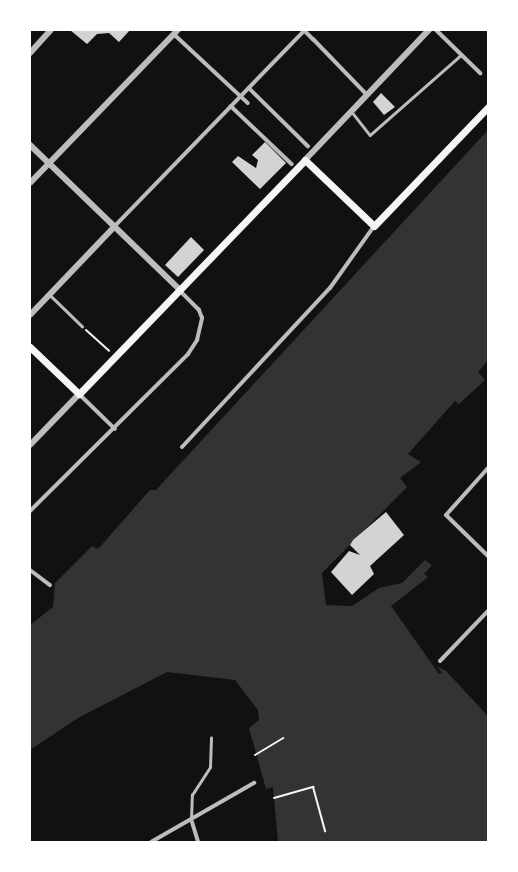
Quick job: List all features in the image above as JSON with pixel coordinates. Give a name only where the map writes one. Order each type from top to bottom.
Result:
[{"type":"main road","points":[[30,347],[79,394],[305,160],[374,226],[488,107]]},
{"type":"street","points":[[30,53],[51,30]]},
{"type":"street","points":[[30,315],[305,30],[367,95]]},
{"type":"street","points":[[305,160],[429,30]]},
{"type":"street","points":[[436,30],[480,73]]},
{"type":"street","points":[[30,183],[174,31],[248,103]]},
{"type":"street","points":[[249,88],[308,146]]},
{"type":"street","points":[[231,106],[292,164]]},
{"type":"street","points":[[30,145],[199,310],[201,328],[197,340],[179,365],[115,429],[69,469],[30,511]]},
{"type":"street","points":[[182,447],[330,288],[374,226]]},
{"type":"street","points":[[30,445],[79,394],[115,429]]},
{"type":"street","points":[[488,468],[446,515],[488,556]]},
{"type":"street","points":[[30,570],[50,585]]},
{"type":"street","points":[[440,661],[488,611]]},
{"type":"street","points":[[151,842],[192,822],[254,783]]},
{"type":"street","points":[[192,822],[198,842]]},
{"type":"lane","points":[[352,112],[370,135],[462,55]]},
{"type":"lane","points":[[50,295],[82,326]]},
{"type":"lane","points":[[192,822],[191,798],[210,767],[211,738]]},
{"type":"path","points":[[82,326],[115,356]]},
{"type":"path","points":[[255,755],[283,738]]},
{"type":"path","points":[[274,798],[313,787],[325,831]]},
{"type":"shaded area","points":[[488,130],[488,360],[478,372],[485,380],[459,404],[455,401],[408,454],[421,462],[400,478],[407,487],[322,573],[326,605],[352,606],[379,588],[402,583],[425,560],[432,565],[424,574],[428,577],[391,606],[439,674],[442,673],[437,666],[446,671],[488,716],[488,842],[278,842],[273,787],[266,789],[249,728],[259,720],[258,710],[235,680],[167,672],[78,718],[30,750],[30,625],[53,607],[55,583],[92,546],[98,549],[150,490],[156,490]]},
{"type":"building","points":[[70,30],[130,30],[119,42],[109,33],[97,34],[87,44]]},
{"type":"building","points":[[381,93],[395,107],[384,115],[373,102]]},
{"type":"building","points":[[265,142],[286,163],[260,189],[232,162],[238,156],[256,168],[258,160],[252,155]]},
{"type":"building","points":[[191,237],[204,250],[178,277],[165,265]]},
{"type":"building","points":[[386,512],[404,535],[370,566],[374,574],[352,595],[331,572],[349,551],[360,555],[350,545],[353,540]]}]
